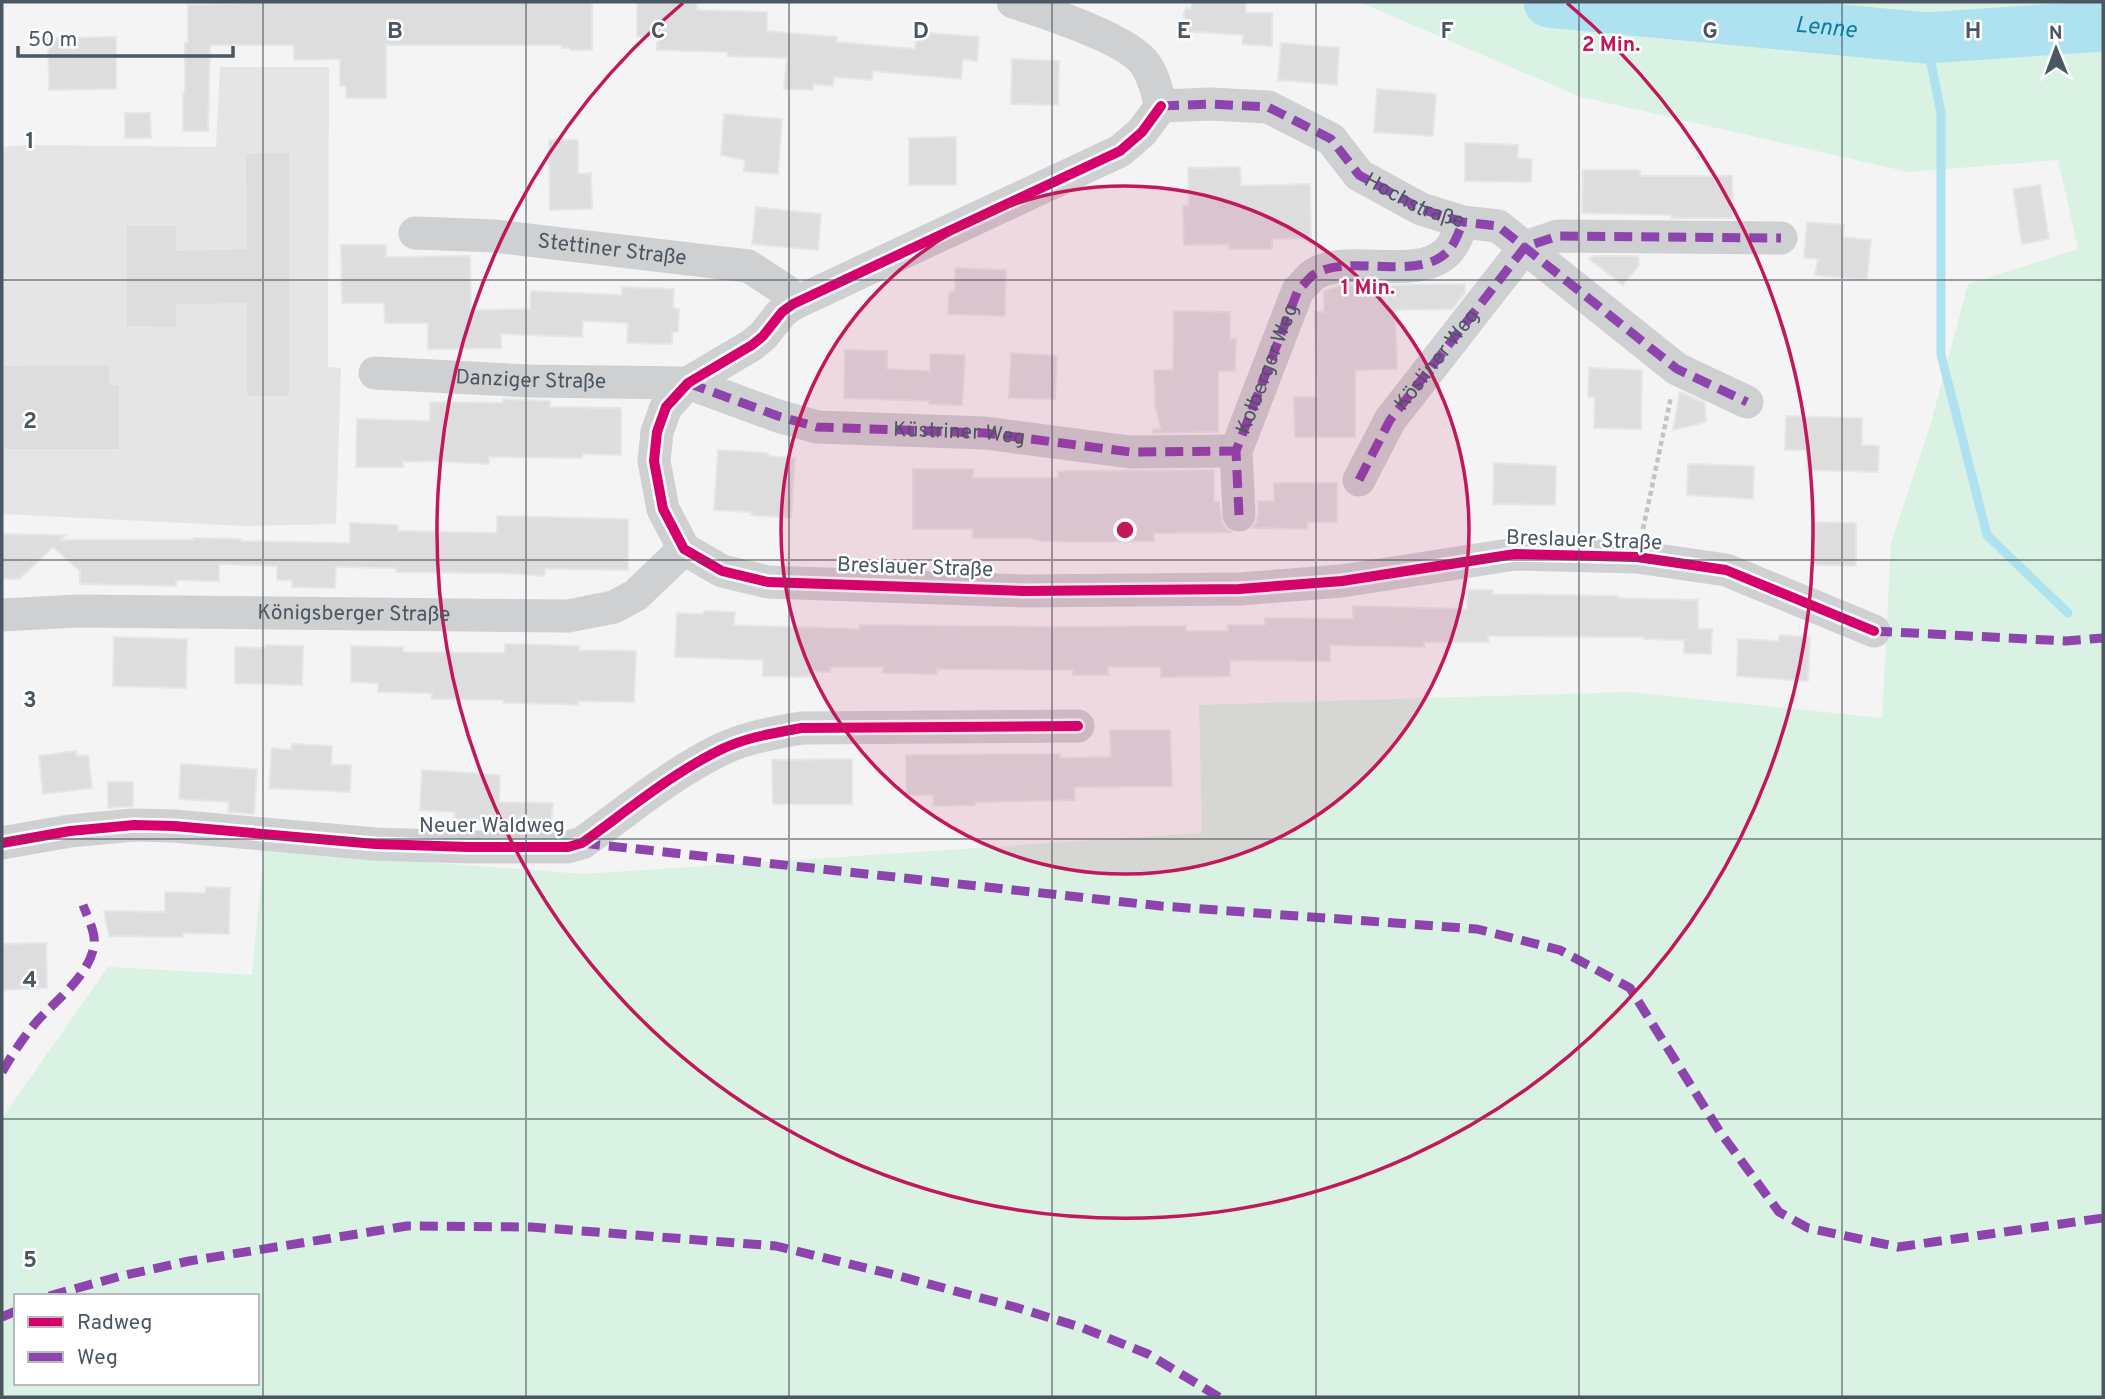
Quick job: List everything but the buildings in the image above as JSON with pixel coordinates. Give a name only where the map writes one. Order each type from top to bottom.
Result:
[{"type":"street","points":[[684,549],[663,509],[654,461],[657,432],[666,408],[688,383],[763,337],[782,312],[793,304],[1120,151],[1142,132],[1161,106],[1155,82],[1145,62],[1127,47],[1064,19],[1013,2]]},
{"type":"street","name":"Hochstraße","points":[[1161,106],[1211,104],[1268,107],[1331,139],[1359,175],[1421,209],[1464,222],[1498,226],[1677,369],[1747,402]]},
{"type":"street","name":"Kolberger Weg","points":[[1239,515],[1236,451],[1298,290],[1314,274],[1335,268],[1421,265],[1437,260],[1450,249],[1464,222]]},
{"type":"street","name":"Stettiner Straße","points":[[415,233],[495,236],[748,266],[785,290],[793,304]]},
{"type":"street","points":[[1525,247],[1558,236],[1781,238]]},
{"type":"street","name":"Kösliner Weg","points":[[1359,480],[1390,420],[1525,247]]},
{"type":"street","name":"Danziger Straße","points":[[374,373],[529,381],[688,383]]},
{"type":"street","name":"Küstriner Weg","points":[[688,383],[817,427],[985,433],[1130,452],[1236,451]]},
{"type":"street","name":"Breslauer Straße","points":[[684,549],[722,570],[768,582],[1024,591],[1239,589],[1342,581],[1515,554],[1637,558],[1726,570],[1874,631]]},
{"type":"street","name":"Königsberger Straße","points":[[2,615],[77,611],[569,616],[614,607],[636,594],[684,549]]},
{"type":"street","name":"Neuer Waldweg","points":[[2,843],[70,831],[134,825],[174,826],[375,844],[568,847],[582,843],[682,772],[724,748],[764,734],[801,728],[1077,726]]},
{"type":"path","points":[[1637,558],[1677,369]]},
{"type":"shaded area","points":[[220,67],[329,67],[328,367],[341,368],[336,524],[244,526],[2,514],[2,147],[216,147]]},
{"type":"green space","points":[[1359,2],[2103,2],[2103,1397],[2,1397],[2,1118],[108,967],[252,975],[264,850],[584,874],[1202,833],[1199,705],[1629,692],[1882,718],[1891,543],[1931,423],[1968,284],[2078,249],[2058,160],[1908,172],[1578,96]]},
{"type":"waterway","name":"Lenne","points":[[1549,2],[1926,38],[2103,26]]},
{"type":"waterway","points":[[1926,38],[1941,113],[1941,355],[1987,535],[2068,613]]},
{"type":"marked path","points":[[1161,106],[1211,104],[1268,107],[1331,139],[1359,175],[1421,209],[1463,222],[1498,226],[1677,369],[1747,402]]},
{"type":"marked path","points":[[1239,515],[1236,451],[1298,290],[1313,275],[1327,269],[1344,266],[1401,267],[1435,260],[1448,251],[1463,222]]},
{"type":"marked path","points":[[1359,480],[1390,420],[1525,247],[1558,236],[1781,238]]},
{"type":"marked path","points":[[688,383],[778,416],[817,427],[985,433],[1130,452],[1236,451]]},
{"type":"marked path","points":[[1874,631],[2066,641],[2103,638]]},
{"type":"marked path","points":[[582,843],[1161,906],[1477,929],[1560,950],[1630,988],[1720,1132],[1779,1212],[1808,1228],[1898,1247],[2103,1218]]},
{"type":"marked path","points":[[2,1072],[29,1031],[72,986],[91,957],[94,936],[83,905]]},
{"type":"marked path","points":[[56,1294],[189,1261],[407,1226],[531,1227],[776,1246],[899,1276],[1083,1328],[1148,1354],[1219,1397]]},
{"type":"marked path","points":[[2,1317],[14,1312]]},
{"type":"cycle path","points":[[1161,106],[1142,132],[1120,151],[793,304],[782,312],[752,345],[688,383],[666,407],[657,432],[654,461],[663,509],[684,549],[722,571],[768,582],[1024,591],[1239,589],[1342,581],[1515,554],[1637,557],[1726,570],[1874,631]]},
{"type":"cycle path","points":[[2,843],[70,831],[134,825],[174,826],[375,844],[568,847],[582,843],[703,759],[732,745],[761,736],[801,728],[1078,726]]}]
